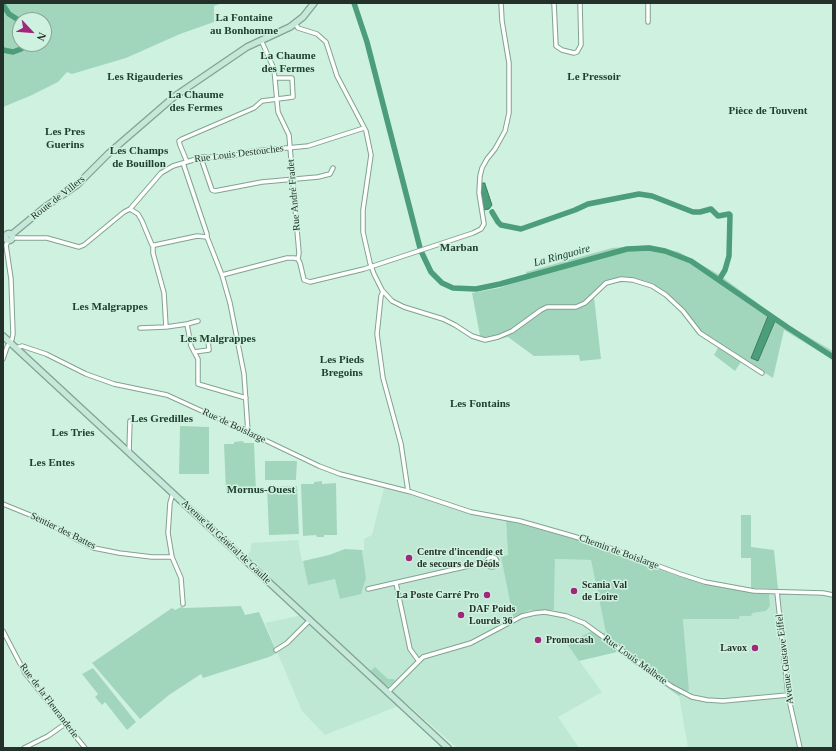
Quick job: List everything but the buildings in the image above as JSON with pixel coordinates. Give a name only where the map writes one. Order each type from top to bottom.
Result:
[{"type":"main road","name":"Route de Villers","points":[[7,237],[45,207],[77,185],[109,153],[175,96],[224,64],[240,51],[285,30],[303,17],[314,3]]},
{"type":"main road","name":"Avenue du Général de Gaulle","points":[[3,336],[448,748]]},
{"type":"street","name":"Rue André Fradet","points":[[261,40],[274,69],[278,112],[289,134],[299,253],[298,260],[300,263],[302,277],[306,281],[310,282],[372,267],[473,233],[483,227],[484,218],[479,193],[480,176],[487,159],[502,138],[509,112],[509,63],[502,21],[501,3]]},
{"type":"street","points":[[554,3],[556,46],[562,50],[574,53],[577,52],[581,45],[580,3]]},
{"type":"street","points":[[648,3],[648,22]]},
{"type":"street","points":[[295,23],[298,28],[317,34],[326,42],[336,76],[364,128],[371,155],[363,210],[363,232],[372,267],[383,291],[392,301],[443,319],[472,336],[485,340],[498,337],[512,331],[541,310],[548,307],[576,307],[585,303],[606,283],[621,279],[633,280],[652,286],[666,295],[683,311],[700,333],[762,373]]},
{"type":"street","points":[[248,432],[244,374],[228,291],[206,237],[207,234],[179,141],[254,108],[262,101],[293,97],[292,78],[276,78]]},
{"type":"street","name":"Rue Louis Destouches","points":[[7,237],[47,238],[79,247],[84,245],[124,212],[130,209],[161,173],[173,166],[201,158],[228,157],[254,151],[308,146],[364,128]]},
{"type":"street","points":[[201,158],[212,190],[215,191],[262,182],[318,177],[330,174],[333,168]]},
{"type":"street","points":[[130,209],[138,214],[150,242],[153,245],[153,253],[164,293],[166,326]]},
{"type":"street","points":[[153,245],[197,236],[206,237]]},
{"type":"street","points":[[3,359],[13,334],[11,279],[6,245],[7,237]]},
{"type":"street","points":[[222,275],[287,258],[294,258],[298,260]]},
{"type":"street","points":[[383,291],[381,296],[377,334],[383,378],[401,444],[408,492]]},
{"type":"street","points":[[140,328],[187,324],[198,321]]},
{"type":"street","points":[[187,324],[191,346],[198,359],[198,384],[246,398]]},
{"type":"street","points":[[194,352],[209,350],[208,340]]},
{"type":"street","name":"Rue de Boislarge","points":[[16,348],[22,346],[46,354],[86,374],[114,384],[167,394],[323,468],[408,492]]},
{"type":"street","points":[[129,453],[130,421]]},
{"type":"street","name":"Chemin de Boislarge","points":[[408,492],[471,512],[520,521],[596,543],[698,580],[741,589],[777,592],[823,593],[833,595]]},
{"type":"street","points":[[173,493],[170,503],[168,529],[172,557],[181,578],[183,604]]},
{"type":"street","name":"Sentier des Battes","points":[[3,504],[45,521],[94,548],[152,557],[172,557]]},
{"type":"street","points":[[368,589],[486,562]]},
{"type":"street","points":[[396,583],[410,649],[418,660]]},
{"type":"street","name":"Avenue Gustave Eiffel","points":[[777,592],[788,695],[800,748]]},
{"type":"street","name":"Rue Louis Malbete","points":[[388,692],[418,660],[426,656],[471,644],[522,616],[535,612],[551,612],[570,617],[586,624],[671,686],[689,695],[707,700],[723,701],[788,695]]},
{"type":"street","points":[[276,650],[286,643],[310,620]]},
{"type":"street","name":"Rue de la Fleuranderie","points":[[3,631],[25,673],[85,748]]},
{"type":"street","points":[[24,748],[48,736],[65,724]]},
{"type":"shaded area","points":[[3,3],[222,3],[214,6],[214,22],[180,34],[126,58],[72,74],[67,72],[58,82],[3,107]]},
{"type":"shaded area","points":[[481,183],[485,183],[492,205],[489,209],[484,210]]},
{"type":"shaded area","points":[[650,245],[679,252],[718,274],[786,324],[833,351],[833,360],[784,330],[773,378],[743,359],[735,371],[714,355],[719,346],[698,333],[676,302],[647,283],[610,283],[594,297],[601,359],[580,361],[579,355],[534,356],[508,337],[492,341],[481,341],[472,293],[499,288],[527,279],[526,272],[612,248]]},
{"type":"shaded area","points":[[768,316],[775,321],[758,361],[751,358]]},
{"type":"shaded area","points":[[180,426],[209,427],[209,474],[179,474]]},
{"type":"shaded area","points":[[243,441],[244,443],[254,443],[256,492],[236,494],[236,492],[226,492],[224,444],[234,444],[234,442]]},
{"type":"shaded area","points":[[265,461],[297,461],[296,480],[265,480]]},
{"type":"shaded area","points":[[322,481],[322,484],[336,483],[337,535],[324,535],[324,537],[317,537],[316,535],[303,536],[301,484],[314,484],[314,482]]},
{"type":"shaded area","points":[[385,484],[506,520],[508,555],[501,557],[513,617],[530,610],[554,610],[555,559],[591,560],[606,633],[567,644],[602,692],[558,717],[579,748],[457,748],[406,703],[325,735],[302,711],[265,623],[302,615],[245,558],[251,550],[251,543],[298,540],[308,584],[335,579],[366,578],[362,550],[364,550],[364,539],[372,535]]},
{"type":"shaded area","points":[[297,486],[299,534],[269,535],[267,487]]},
{"type":"shaded area","points":[[741,515],[751,515],[751,547],[774,550],[778,589],[751,588],[751,558],[741,558]]},
{"type":"shaded area","points":[[506,520],[588,543],[677,576],[717,586],[769,594],[770,606],[766,611],[753,613],[751,616],[740,616],[739,619],[683,619],[689,690],[679,696],[617,652],[579,661],[567,644],[590,632],[606,633],[591,560],[555,559],[554,610],[530,610],[513,617],[501,557],[508,555]]},
{"type":"shaded area","points":[[345,549],[362,550],[366,578],[361,594],[340,599],[335,579],[308,585],[303,561],[329,555]]},
{"type":"shaded area","points":[[769,594],[820,595],[833,598],[833,748],[688,748],[679,696],[689,690],[683,619],[739,619],[740,616],[751,616],[753,613],[766,611],[770,606]]},
{"type":"shaded area","points":[[241,606],[245,615],[259,612],[277,653],[269,657],[203,678],[201,674],[169,695],[140,719],[92,663],[172,608],[175,610],[181,607]]},
{"type":"shaded area","points":[[375,667],[388,679],[394,679],[395,681],[389,686],[384,685],[369,672]]},
{"type":"shaded area","points":[[93,668],[136,722],[127,730],[105,702],[102,705],[95,697],[98,694],[82,674]]},
{"type":"waterway","name":"La Ringuoire","points":[[354,3],[367,42],[420,248]]},
{"type":"waterway","points":[[3,5],[12,16]]},
{"type":"waterway","points":[[3,50],[12,52]]},
{"type":"waterway","name":"La Ringuoire","points":[[492,212],[501,225],[521,229],[588,204],[639,194],[652,196],[693,212],[711,209],[718,216],[729,214],[729,256],[725,270],[719,280]]},
{"type":"waterway","name":"La Ringuoire","points":[[421,251],[431,272],[442,283],[453,288],[476,289],[500,284],[627,249],[649,248],[665,251],[691,261],[833,357]]},
{"type":"place","name":"Centre d'incendie et de secours de Déols","points":[[409,558]]},
{"type":"place","name":"Scania Val de Loire","points":[[574,591]]},
{"type":"place","name":"La Poste Carré Pro","points":[[487,595]]},
{"type":"place","name":"DAF Poids Lourds 36","points":[[461,615]]},
{"type":"place","name":"Promocash","points":[[538,640]]},
{"type":"place","name":"Lavox","points":[[755,648]]},
{"type":"district","name":"La Fontaine au Bonhomme","points":[[244,24]]},
{"type":"district","name":"La Chaume des Fermes","points":[[288,62]]},
{"type":"district","name":"Les Rigauderies","points":[[145,77]]},
{"type":"district","name":"Le Pressoir","points":[[594,77]]},
{"type":"district","name":"La Chaume des Fermes","points":[[196,101]]},
{"type":"district","name":"Pièce de Touvent","points":[[768,111]]},
{"type":"district","name":"Les Pres Guerins","points":[[65,138]]},
{"type":"district","name":"Les Champs de Bouillon","points":[[139,157]]},
{"type":"district","name":"Marban","points":[[459,248]]},
{"type":"district","name":"Les Malgrappes","points":[[110,307]]},
{"type":"district","name":"Les Malgrappes","points":[[218,339]]},
{"type":"district","name":"Les Pieds Bregoins","points":[[342,366]]},
{"type":"district","name":"Les Fontains","points":[[480,404]]},
{"type":"district","name":"Les Gredilles","points":[[162,419]]},
{"type":"district","name":"Les Tries","points":[[73,433]]},
{"type":"district","name":"Les Entes","points":[[52,463]]},
{"type":"district","name":"Mornus-Ouest","points":[[261,490]]}]
